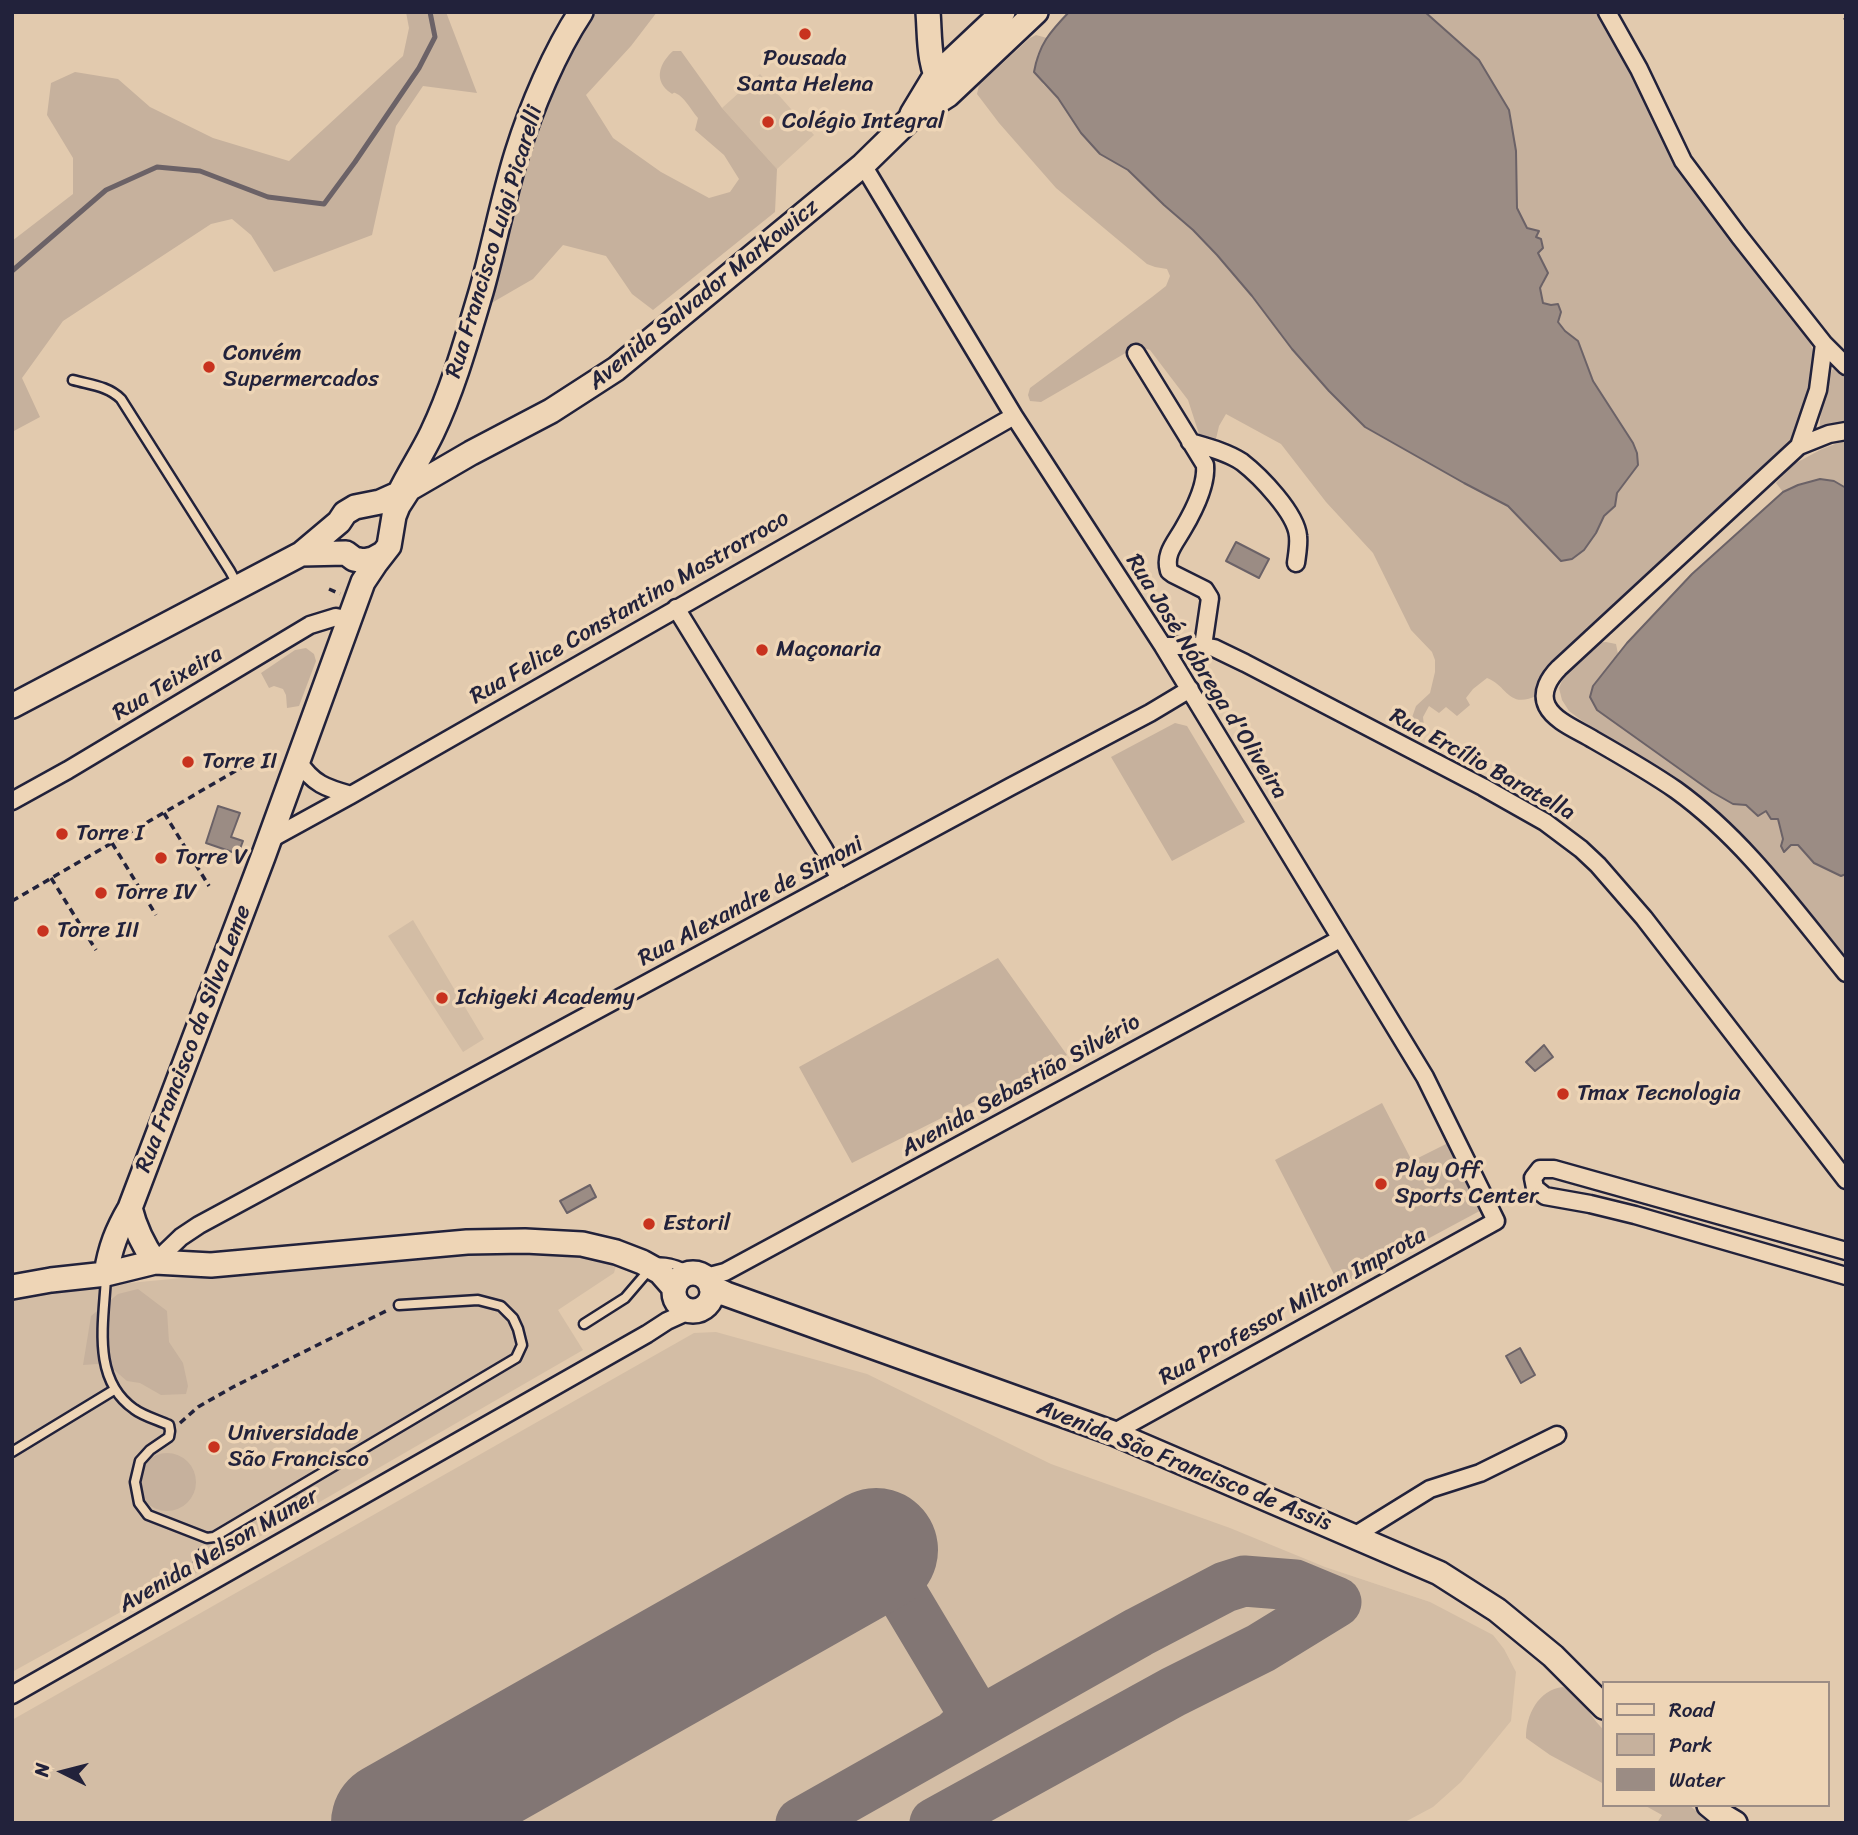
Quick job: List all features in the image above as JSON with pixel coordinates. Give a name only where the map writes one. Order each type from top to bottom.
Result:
[{"type":"street","name":"Rua Francisco Luigi Picarelli","points":[[391,526],[449,390],[481,292],[517,152],[552,66],[581,12]]},
{"type":"street","points":[[928,12],[932,58],[942,85]]},
{"type":"street","name":"Avenida Salvador Markowicz","points":[[369,505],[404,492],[458,459],[551,411],[616,369],[863,165],[942,85],[1003,12]]},
{"type":"street","name":"Avenida Salvador Markowicz","points":[[942,85],[1037,12]]},
{"type":"street","points":[[1607,12],[1639,69],[1683,161],[1824,344],[1846,366]]},
{"type":"street","name":"Rua José Nóbrega d'Oliveira","points":[[863,165],[1014,416],[1163,646],[1424,1077],[1496,1221]]},
{"type":"street","points":[[1799,446],[1818,390],[1824,344]]},
{"type":"street","points":[[1136,353],[1205,465],[1206,473],[1198,496],[1167,561],[1169,571],[1209,593],[1203,646]]},
{"type":"street","name":"Rua Felice Constantino Mastrorroco","points":[[269,840],[1014,416]]},
{"type":"street","points":[[1846,430],[1829,433],[1799,446],[1552,675],[1546,691],[1548,708],[1561,720],[1676,791],[1749,853],[1846,973]]},
{"type":"street","points":[[431,436],[430,446],[436,454],[446,459],[458,459]]},
{"type":"street","points":[[1190,442],[1241,461],[1278,499],[1294,521],[1298,534],[1296,564]]},
{"type":"street","points":[[12,706],[301,554],[355,507],[369,505],[380,509],[389,519],[392,533],[388,546],[382,554],[373,559],[363,561],[346,553],[301,554]]},
{"type":"street","points":[[339,522],[337,534],[340,545],[346,553],[360,594]]},
{"type":"street","name":"Rua Francisco da Silva Leme","points":[[106,1274],[110,1251],[119,1227],[130,1208],[269,840],[288,764],[368,573],[382,554]]},
{"type":"street","points":[[676,608],[840,879]]},
{"type":"street","name":"Rua Teixeira","points":[[12,801],[310,625],[336,617],[350,620]]},
{"type":"street","name":"Rua Ercílio Baratella","points":[[1163,646],[1214,648],[1256,668],[1483,787],[1545,822],[1581,849],[1644,918],[1846,1180]]},
{"type":"street","name":"Rua Alexandre de Simoni","points":[[155,1262],[181,1237],[199,1225],[1190,690]]},
{"type":"street","points":[[288,764],[328,788],[351,795]]},
{"type":"street","name":"Avenida Sebastião Silvério","points":[[713,1284],[1339,939]]},
{"type":"street","points":[[1846,1251],[1554,1170],[1540,1169],[1533,1178],[1535,1188],[1545,1196],[1635,1215],[1846,1276]]},
{"type":"street","points":[[130,1208],[143,1245],[155,1262]]},
{"type":"street","name":"Rua Professor Milton Improta","points":[[1113,1433],[1496,1221]]},
{"type":"street","points":[[12,1287],[106,1274],[155,1262],[211,1265],[467,1242],[525,1241],[582,1244],[616,1252],[660,1272],[679,1299],[699,1310],[707,1305],[713,1284],[687,1274],[678,1280],[679,1299]]},
{"type":"street","name":"Avenida São Francisco de Assis","points":[[713,1284],[1113,1433],[1439,1573],[1497,1610],[1553,1656],[1602,1705]]},
{"type":"street","name":"Avenida Nelson Muner","points":[[12,1696],[623,1348],[667,1321],[679,1299]]},
{"type":"street","points":[[1354,1536],[1430,1489],[1480,1473],[1556,1435]]},
{"type":"street","points":[[1712,1807],[1735,1823]]},
{"type":"lane","points":[[74,380],[103,387],[121,399],[239,587]]},
{"type":"lane","points":[[584,1324],[625,1298],[651,1266],[660,1262],[713,1284]]},
{"type":"lane","points":[[106,1274],[102,1345],[106,1370],[114,1391],[134,1410],[169,1424],[169,1437],[150,1450],[141,1461],[135,1482],[139,1503],[148,1515],[211,1538],[516,1358],[522,1345],[513,1318],[501,1307],[478,1300],[399,1305]]},
{"type":"lane","points":[[12,1452],[114,1391]]},
{"type":"path","points":[[12,901],[256,759],[288,764]]},
{"type":"path","points":[[164,813],[209,886]]},
{"type":"path","points":[[112,843],[156,915]]},
{"type":"path","points":[[51,878],[96,950]]},
{"type":"path","points":[[170,1431],[198,1407],[233,1387],[399,1305]]},
{"type":"shaded area","name":"Colégio Integral","points":[[760,74],[814,135],[777,169],[722,108]]},
{"type":"shaded area","points":[[413,920],[484,1039],[463,1052],[388,936]]},
{"type":"shaded area","name":"Universidade São Francisco","points":[[587,1249],[617,1261],[614,1273],[558,1310],[583,1350],[200,1571],[12,1672],[12,1296],[446,1253]]},
{"type":"shaded area","points":[[716,1332],[867,1374],[1051,1464],[1230,1528],[1325,1567],[1430,1602],[1493,1635],[1504,1649],[1516,1672],[1511,1721],[1461,1782],[1433,1807],[1403,1823],[12,1823],[12,1720],[694,1333]]},
{"type":"green space","points":[[406,12],[446,12],[477,93],[423,86],[396,126],[372,235],[274,272],[251,235],[232,219],[211,224],[63,321],[22,378],[40,417],[12,432],[12,241],[73,194],[73,158],[47,115],[51,83],[75,72],[118,79],[150,107],[213,138],[289,161],[403,56],[409,28]]},
{"type":"green space","points":[[592,12],[657,12],[631,46],[586,95],[613,138],[661,172],[709,198],[730,192],[739,179],[724,155],[695,130],[698,118],[687,103],[679,95],[668,91],[661,81],[660,70],[665,60],[673,51],[681,51],[722,108],[777,169],[775,212],[653,310],[632,294],[606,256],[563,245],[533,279],[488,305],[493,252],[548,84]]},
{"type":"green space","points":[[1425,12],[1601,12],[1650,104],[1661,134],[1677,162],[1708,210],[1809,338],[1816,362],[1814,394],[1800,433],[1789,447],[1579,646],[1547,667],[1540,679],[1538,695],[1520,700],[1514,698],[1487,678],[1473,689],[1466,698],[1470,705],[1457,716],[1446,707],[1439,713],[1429,706],[1423,717],[1425,736],[1406,735],[1416,706],[1430,693],[1435,672],[1432,652],[1411,630],[1373,553],[1326,502],[1281,444],[1226,414],[1216,439],[1201,440],[1188,400],[1150,350],[1141,347],[1129,351],[1041,402],[1030,401],[1030,388],[1166,286],[1170,276],[1167,269],[1147,264],[1056,188],[977,94],[979,85],[1030,38],[1036,35],[1047,38],[1037,55],[1043,84],[1058,98],[1081,133],[1100,154],[1128,170],[1193,230],[1252,296],[1292,349],[1364,427],[1508,506],[1561,561],[1572,559],[1584,550],[1604,516],[1615,506],[1617,493],[1629,478],[1633,443],[1593,381],[1578,341],[1558,322],[1551,305],[1543,303],[1540,288],[1544,283],[1544,263],[1538,253],[1536,238],[1517,209],[1516,151],[1479,60]]},
{"type":"green space","points":[[1835,368],[1846,376],[1846,423],[1823,429],[1820,428],[1822,407],[1832,370]]},
{"type":"green space","points":[[1846,440],[1846,488],[1834,481],[1798,485],[1783,492],[1776,483],[1794,464]]},
{"type":"green space","points":[[1595,643],[1616,644],[1618,654],[1593,686],[1733,804],[1746,805],[1758,815],[1766,811],[1778,819],[1783,852],[1791,845],[1798,844],[1814,863],[1841,876],[1846,874],[1846,963],[1816,927],[1779,874],[1721,819],[1693,796],[1569,711],[1559,688],[1565,674]]},
{"type":"green space","points":[[306,648],[314,654],[316,661],[299,706],[287,708],[283,689],[274,686],[269,688],[261,673],[295,650]]},
{"type":"green space","points":[[1175,723],[1187,726],[1245,822],[1172,861],[1111,757]]},
{"type":"green space","points":[[998,958],[1067,1055],[852,1163],[799,1067]]},
{"type":"green space","name":"Play Off Sports Center","points":[[1382,1103],[1412,1161],[1452,1141],[1487,1207],[1340,1286],[1275,1160]]},
{"type":"green space","points":[[138,1289],[167,1311],[169,1342],[183,1363],[188,1386],[186,1394],[161,1395],[140,1383],[127,1381],[113,1369],[97,1364],[83,1365],[91,1316],[118,1294]]},
{"type":"green space","points":[[167,1453],[188,1461],[196,1482],[188,1503],[167,1511],[146,1503],[138,1482],[146,1461]]},
{"type":"green space","points":[[1563,1687],[1575,1695],[1602,1728],[1602,1783],[1550,1755],[1526,1738],[1528,1721],[1535,1705],[1540,1698]]},
{"type":"green space","points":[[1648,1807],[1691,1807],[1711,1823],[1657,1823],[1662,1815]]},
{"type":"water","points":[[1069,12],[1425,12],[1479,60],[1509,110],[1516,151],[1517,208],[1527,228],[1539,231],[1536,237],[1541,239],[1543,248],[1538,253],[1548,273],[1540,288],[1543,303],[1558,304],[1561,312],[1558,322],[1578,341],[1593,381],[1637,453],[1638,465],[1617,493],[1615,506],[1604,516],[1584,550],[1572,559],[1561,561],[1508,506],[1365,427],[1292,349],[1252,296],[1193,230],[1128,170],[1100,154],[1081,133],[1058,98],[1034,72],[1046,39]]},
{"type":"water","points":[[1820,479],[1834,481],[1846,488],[1846,874],[1841,876],[1814,863],[1798,845],[1791,845],[1784,852],[1778,819],[1771,819],[1766,811],[1758,816],[1746,805],[1733,804],[1712,792],[1597,710],[1590,697],[1593,686],[1627,643],[1692,574],[1783,492]]},
{"type":"water","points":[[1236,542],[1269,559],[1259,578],[1226,561]]},
{"type":"water","points":[[218,806],[240,813],[231,837],[243,841],[238,854],[206,843]]},
{"type":"water","points":[[1544,1045],[1553,1057],[1535,1071],[1526,1062]]},
{"type":"water","points":[[590,1185],[596,1197],[567,1213],[560,1201]]},
{"type":"water","points":[[1520,1348],[1535,1375],[1521,1383],[1506,1356]]},
{"type":"waterway","points":[[12,271],[106,190],[157,167],[200,171],[268,197],[324,204],[419,68],[435,37],[430,12]]},
{"type":"taxiway","points":[[876,1550],[971,1709],[967,1723],[957,1734]]},
{"type":"taxiway","points":[[801,1823],[1139,1632],[1225,1587],[1244,1581],[1295,1585],[1336,1602]]},
{"type":"taxiway","points":[[935,1823],[1173,1692],[1261,1648],[1336,1602]]},
{"type":"runway","points":[[393,1823],[876,1550]]},
{"type":"place","name":"Pousada Santa Helena","points":[[805,34]]},
{"type":"place","name":"Colégio Integral","points":[[768,122]]},
{"type":"place","name":"Convém Supermercados","points":[[209,367]]},
{"type":"place","name":"Maçonaria","points":[[762,650]]},
{"type":"place","name":"Torre II","points":[[188,762]]},
{"type":"place","name":"Torre I","points":[[62,834]]},
{"type":"place","name":"Torre V","points":[[161,858]]},
{"type":"place","name":"Torre IV","points":[[101,893]]},
{"type":"place","name":"Torre III","points":[[43,931]]},
{"type":"place","name":"Ichigeki Academy","points":[[442,998]]},
{"type":"place","name":"Tmax Tecnologia","points":[[1563,1094]]},
{"type":"place","name":"Play Off Sports Center","points":[[1381,1184]]},
{"type":"place","name":"Estoril","points":[[649,1224]]},
{"type":"place","name":"Universidade São Francisco","points":[[214,1447]]}]
